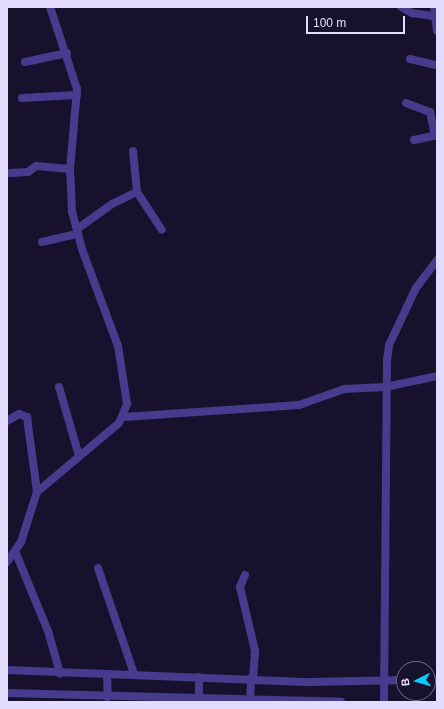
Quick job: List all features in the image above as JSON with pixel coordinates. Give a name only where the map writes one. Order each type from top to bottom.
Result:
[{"type":"street","points":[[50,7],[66,53],[77,95],[70,169],[70,191],[77,231],[118,346],[127,392],[124,417]]},
{"type":"street","points":[[401,7],[412,13],[434,16]]},
{"type":"street","points":[[434,7],[437,31]]},
{"type":"street","points":[[25,62],[66,53]]},
{"type":"street","points":[[410,59],[437,65]]},
{"type":"street","points":[[22,98],[77,95]]},
{"type":"street","points":[[406,103],[430,112],[436,135],[414,140]]},
{"type":"street","points":[[133,151],[136,192],[162,230]]},
{"type":"street","points":[[10,173],[28,172],[36,166],[70,169]]},
{"type":"street","points":[[42,242],[77,231],[112,204],[136,192]]},
{"type":"street","points":[[384,701],[386,388],[389,345],[416,288],[436,264]]},
{"type":"street","points":[[37,492],[124,417],[299,405],[344,389],[386,388],[437,376]]},
{"type":"street","points":[[59,387],[79,456]]},
{"type":"street","points":[[7,421],[19,414],[27,417],[37,492],[15,551],[7,562]]},
{"type":"street","points":[[15,551],[48,631],[60,673]]},
{"type":"street","points":[[98,568],[134,674]]},
{"type":"street","points":[[245,575],[240,587],[255,651],[250,694]]},
{"type":"street","points":[[7,670],[199,677],[396,680]]},
{"type":"street","points":[[107,674],[108,691]]},
{"type":"street","points":[[199,677],[199,694]]},
{"type":"street","points":[[13,702],[8,691],[108,691],[250,694],[297,701],[341,702]]}]
